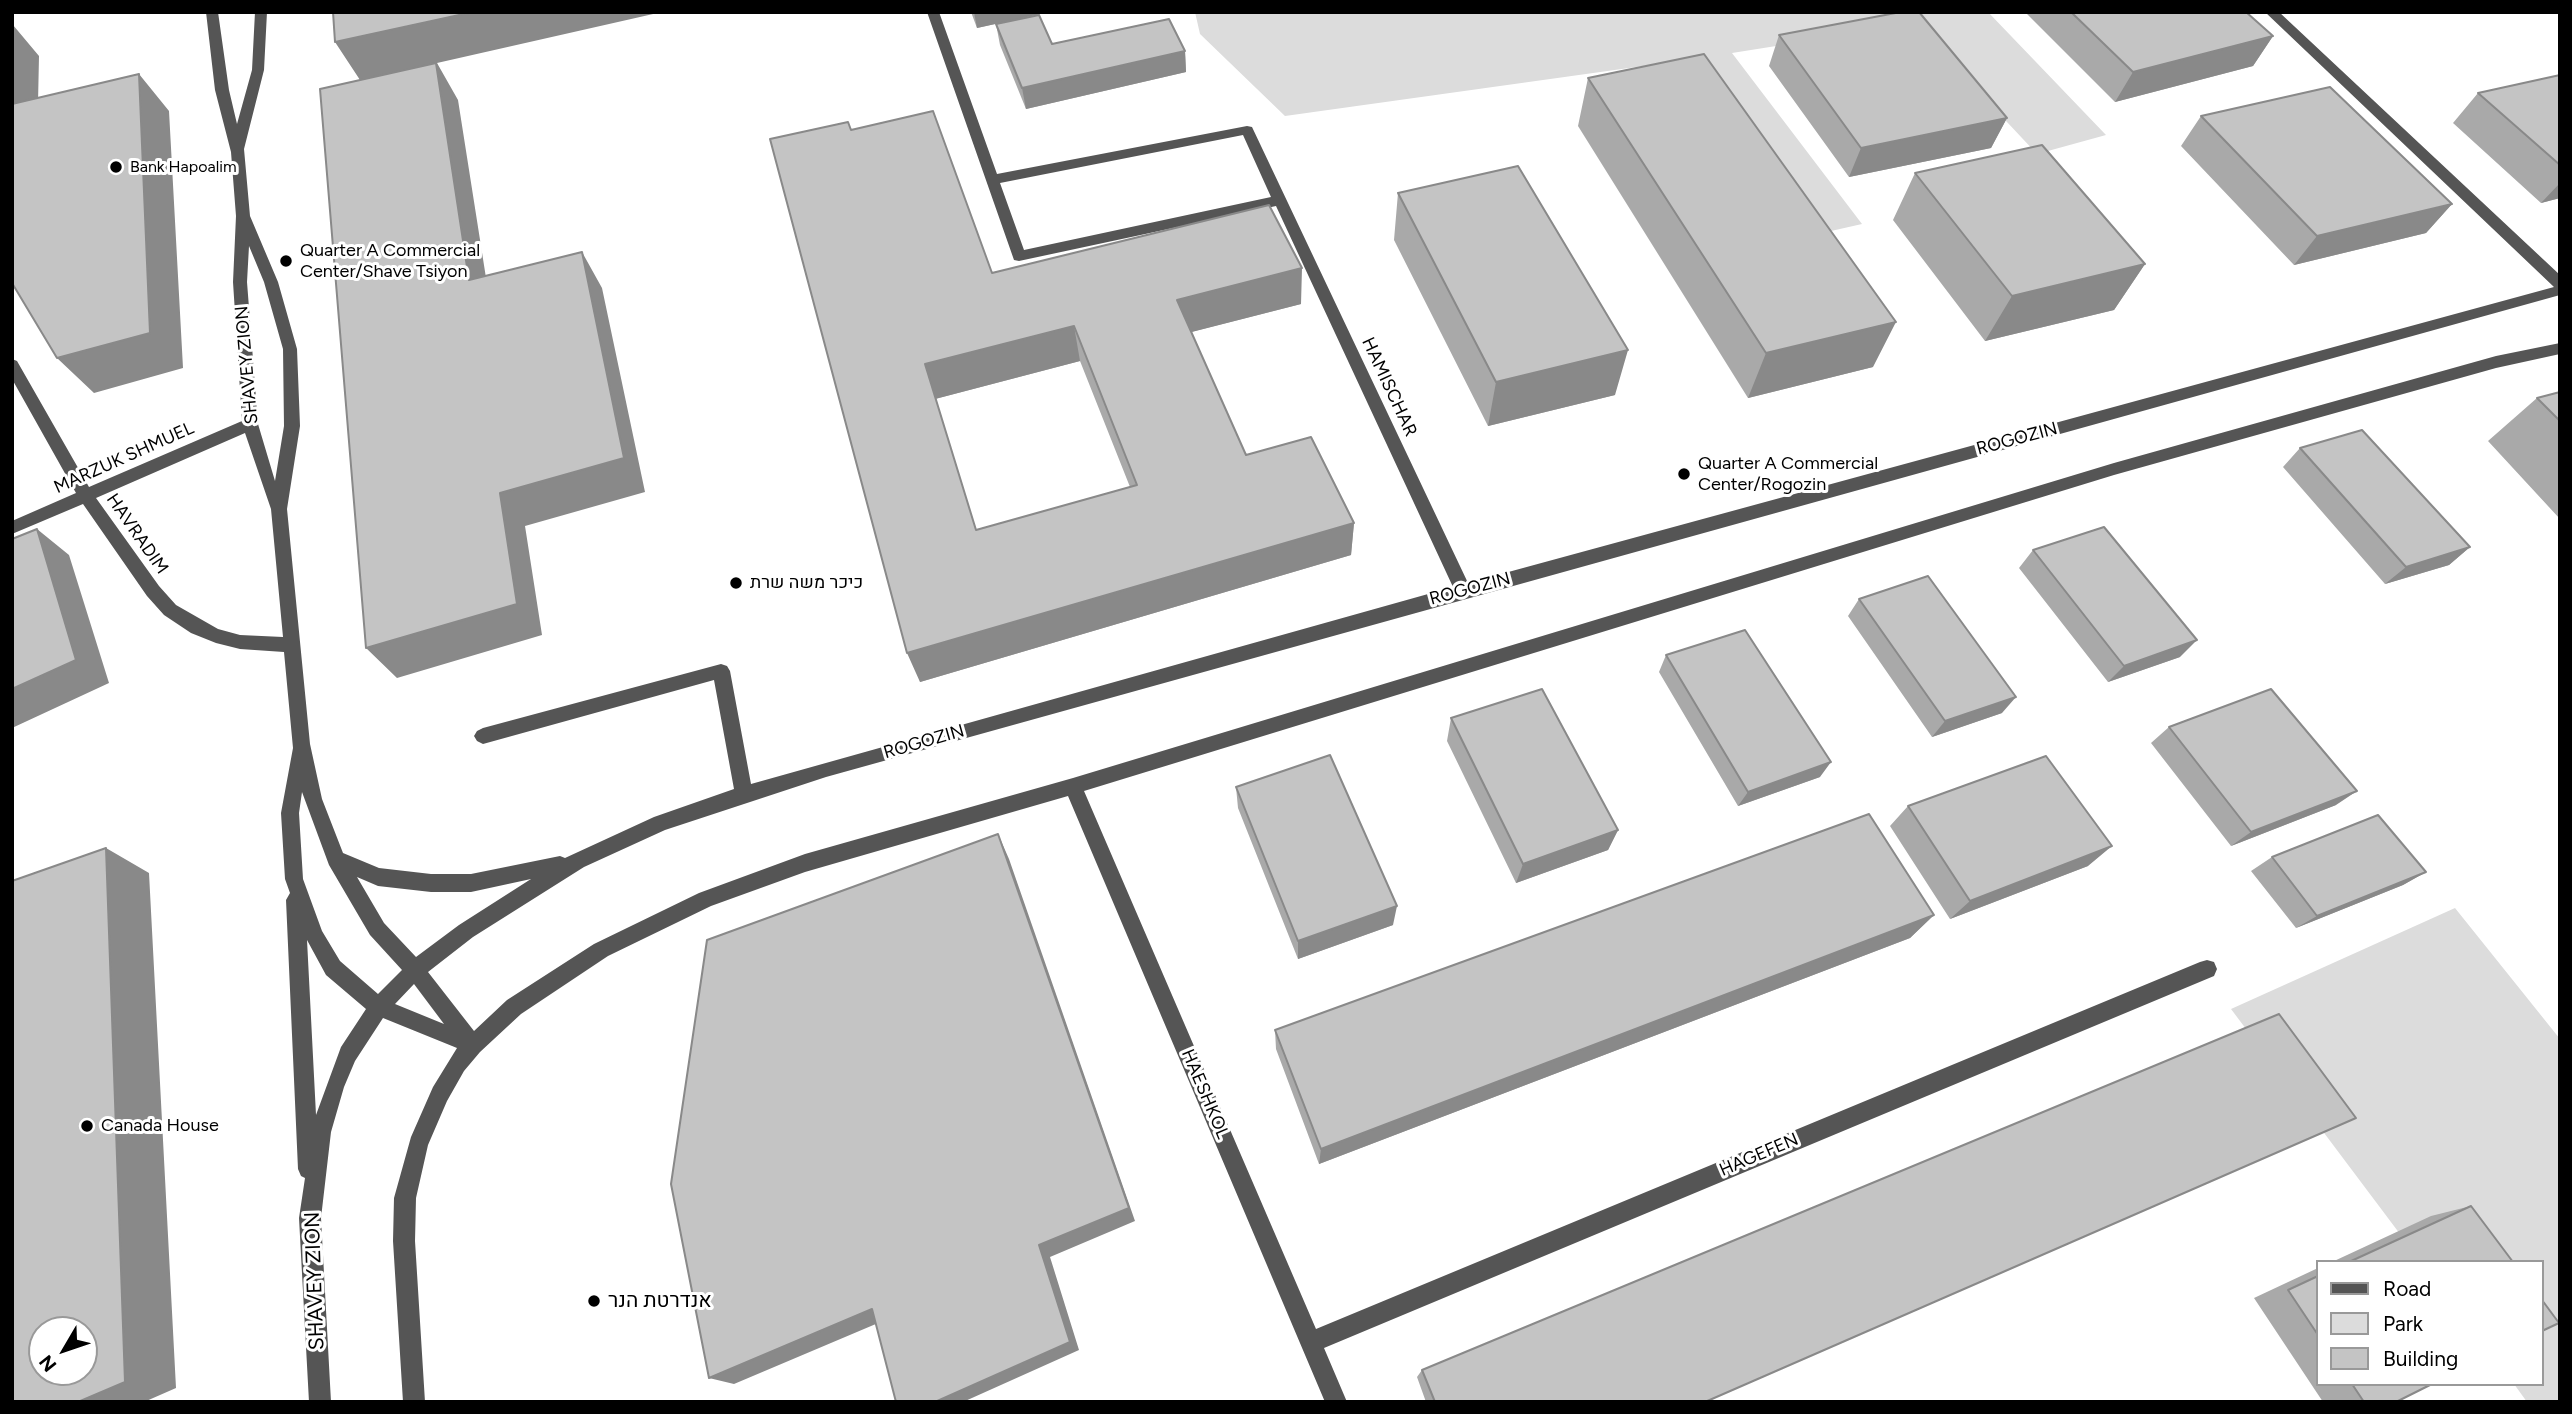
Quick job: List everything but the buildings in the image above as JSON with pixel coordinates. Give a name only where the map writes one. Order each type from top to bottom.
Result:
[{"type":"street","name":"SHAVEY ZION","points":[[212,12],[222,90],[237,152],[243,216],[240,282],[250,424],[264,472],[279,509]]},
{"type":"street","name":"SHAVEY ZION","points":[[237,152],[258,70],[261,12]]},
{"type":"street","points":[[933,12],[1019,256],[1280,200]]},
{"type":"street","points":[[2271,12],[2560,284]]},
{"type":"street","name":"HAMISCHAR","points":[[992,180],[1247,130],[1463,590]]},
{"type":"street","name":"SHAVEY ZION","points":[[243,216],[271,282],[290,349],[292,426],[279,509],[301,744],[313,799],[335,859],[377,929],[415,970],[473,1045]]},
{"type":"street","name":"ROGOZIN","points":[[415,970],[466,931],[578,861],[660,823],[744,794],[1463,590],[2560,290]]},
{"type":"street","points":[[414,1402],[407,1315],[405,1198],[418,1144],[457,1063],[514,1007],[569,969],[646,926],[706,899],[805,863],[1073,786],[2114,469],[2484,366],[2560,348]]},
{"type":"street","name":"HAVRADIM","points":[[12,365],[86,496],[153,591],[170,610],[216,636],[240,642],[292,645]]},
{"type":"street","name":"MARZUK SHMUEL","points":[[12,528],[250,424]]},
{"type":"street","points":[[483,736],[721,671],[744,794]]},
{"type":"street","name":"SHAVEY ZION","points":[[301,744],[290,813],[294,879],[314,935],[333,968],[379,1007],[473,1045]]},
{"type":"street","name":"HAESHKOL","points":[[1073,786],[1336,1402]]},
{"type":"street","points":[[335,859],[378,877],[431,883],[471,883],[578,861]]},
{"type":"street","points":[[294,879],[310,1218]]},
{"type":"street","name":"HAGEFEN","points":[[1311,1342],[2207,969]]},
{"type":"street","name":"SHAVEY ZION","points":[[320,1402],[310,1218],[321,1132],[334,1087],[348,1054],[379,1007],[415,970]]},
{"type":"green space","points":[[1195,12],[1988,12],[2106,135],[2037,154],[1915,24],[1732,53],[1862,224],[1800,238],[1672,62],[1285,116],[1200,34]]},
{"type":"green space","points":[[2455,908],[2560,1039],[2560,1402],[2527,1402],[2515,1386],[2544,1386],[2544,1260],[2419,1260],[2231,1009]]},
{"type":"place","name":"Bank Hapoalim","points":[[116,167]]},
{"type":"place","name":"Quarter A Commercial Center/Shave Tsiyon","points":[[286,261]]},
{"type":"place","name":"Quarter A Commercial Center/Rogozin","points":[[1684,474]]},
{"type":"place","name":"כיכר משה שרת","points":[[736,583]]},
{"type":"place","name":"Canada House","points":[[87,1126]]},
{"type":"place","name":"אנדרטת הנר","points":[[594,1301]]}]
